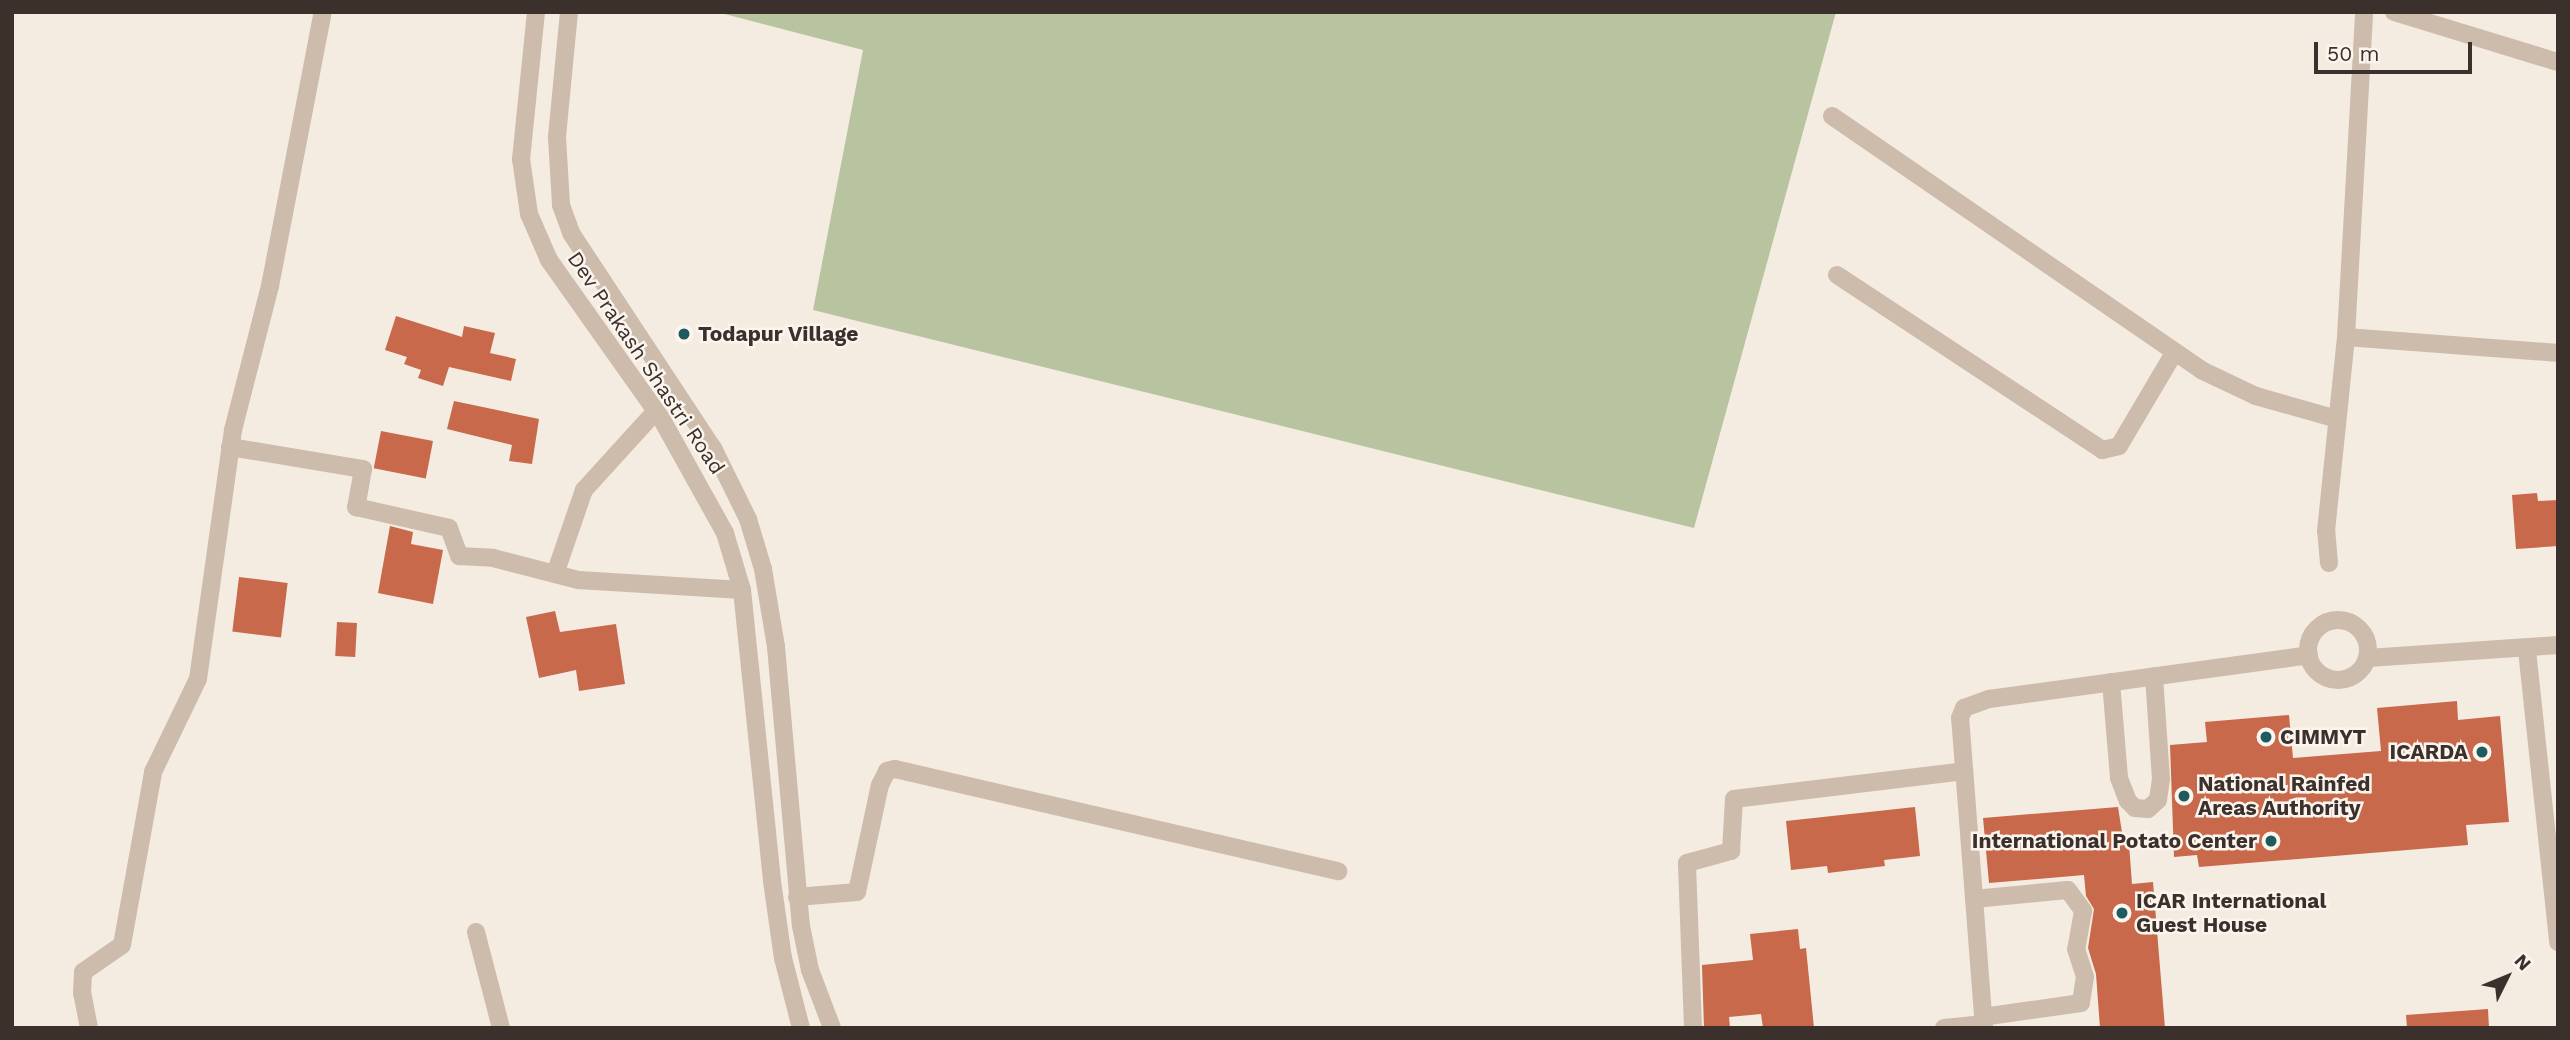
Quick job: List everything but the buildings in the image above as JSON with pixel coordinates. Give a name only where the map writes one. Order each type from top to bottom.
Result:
[{"type":"street","points":[[89,1028],[82,993],[83,972],[122,945],[153,772],[198,679],[230,447],[270,286],[323,12]]},
{"type":"street","name":"Dev Prakash Shastri Road","points":[[536,12],[521,159],[528,214],[549,260],[656,411],[720,522],[742,590],[772,881],[783,958],[801,1028]]},
{"type":"street","name":"Dev Prakash Shastri Road","points":[[569,12],[557,137],[561,205],[571,233],[713,448],[748,519],[763,569],[776,647],[797,897],[810,970],[832,1028]]},
{"type":"street","points":[[2329,562],[2326,531],[2334,418],[2346,337],[2364,12]]},
{"type":"street","points":[[2395,12],[2558,62]]},
{"type":"street","points":[[1832,116],[2174,353],[2256,396],[2334,418]]},
{"type":"street","points":[[1837,275],[2102,450],[2119,446],[2174,353]]},
{"type":"street","points":[[2346,337],[2558,353]]},
{"type":"street","points":[[555,574],[584,490],[656,411]]},
{"type":"street","points":[[230,447],[363,468],[356,508],[449,528],[459,556],[493,558],[578,580],[742,590]]},
{"type":"street","points":[[2344,621],[2361,630],[2368,658],[2356,674],[2337,680],[2318,672],[2309,655],[2317,629],[2344,621]]},
{"type":"street","points":[[2368,658],[2527,650],[2558,645]]},
{"type":"street","points":[[2527,650],[2558,942]]},
{"type":"street","points":[[1984,1023],[1960,718],[1964,708],[1989,699],[2309,655]]},
{"type":"street","points":[[2110,682],[2119,778],[2127,801],[2135,808],[2148,809],[2158,800],[2161,779],[2154,676]]},
{"type":"street","points":[[797,897],[857,892],[880,785],[887,771],[895,769],[1338,871]]},
{"type":"street","points":[[1693,1028],[1686,863],[1731,851],[1734,799],[1964,771]]},
{"type":"street","points":[[1944,1028],[1984,1023],[2081,1003],[2085,976],[2076,949],[2082,911],[2068,890],[1974,899]]},
{"type":"street","points":[[476,932],[501,1028]]},
{"type":"green space","points":[[717,12],[1836,12],[1694,528],[813,310],[863,50]]},
{"type":"place","name":"Todapur Village","points":[[684,334]]},
{"type":"place","name":"CIMMYT","points":[[2266,737]]},
{"type":"place","name":"ICARDA","points":[[2482,752]]},
{"type":"place","name":"National Rainfed Areas Authority","points":[[2184,796]]},
{"type":"place","name":"International Potato Center","points":[[2271,841]]},
{"type":"place","name":"ICAR International Guest House","points":[[2122,913]]}]
